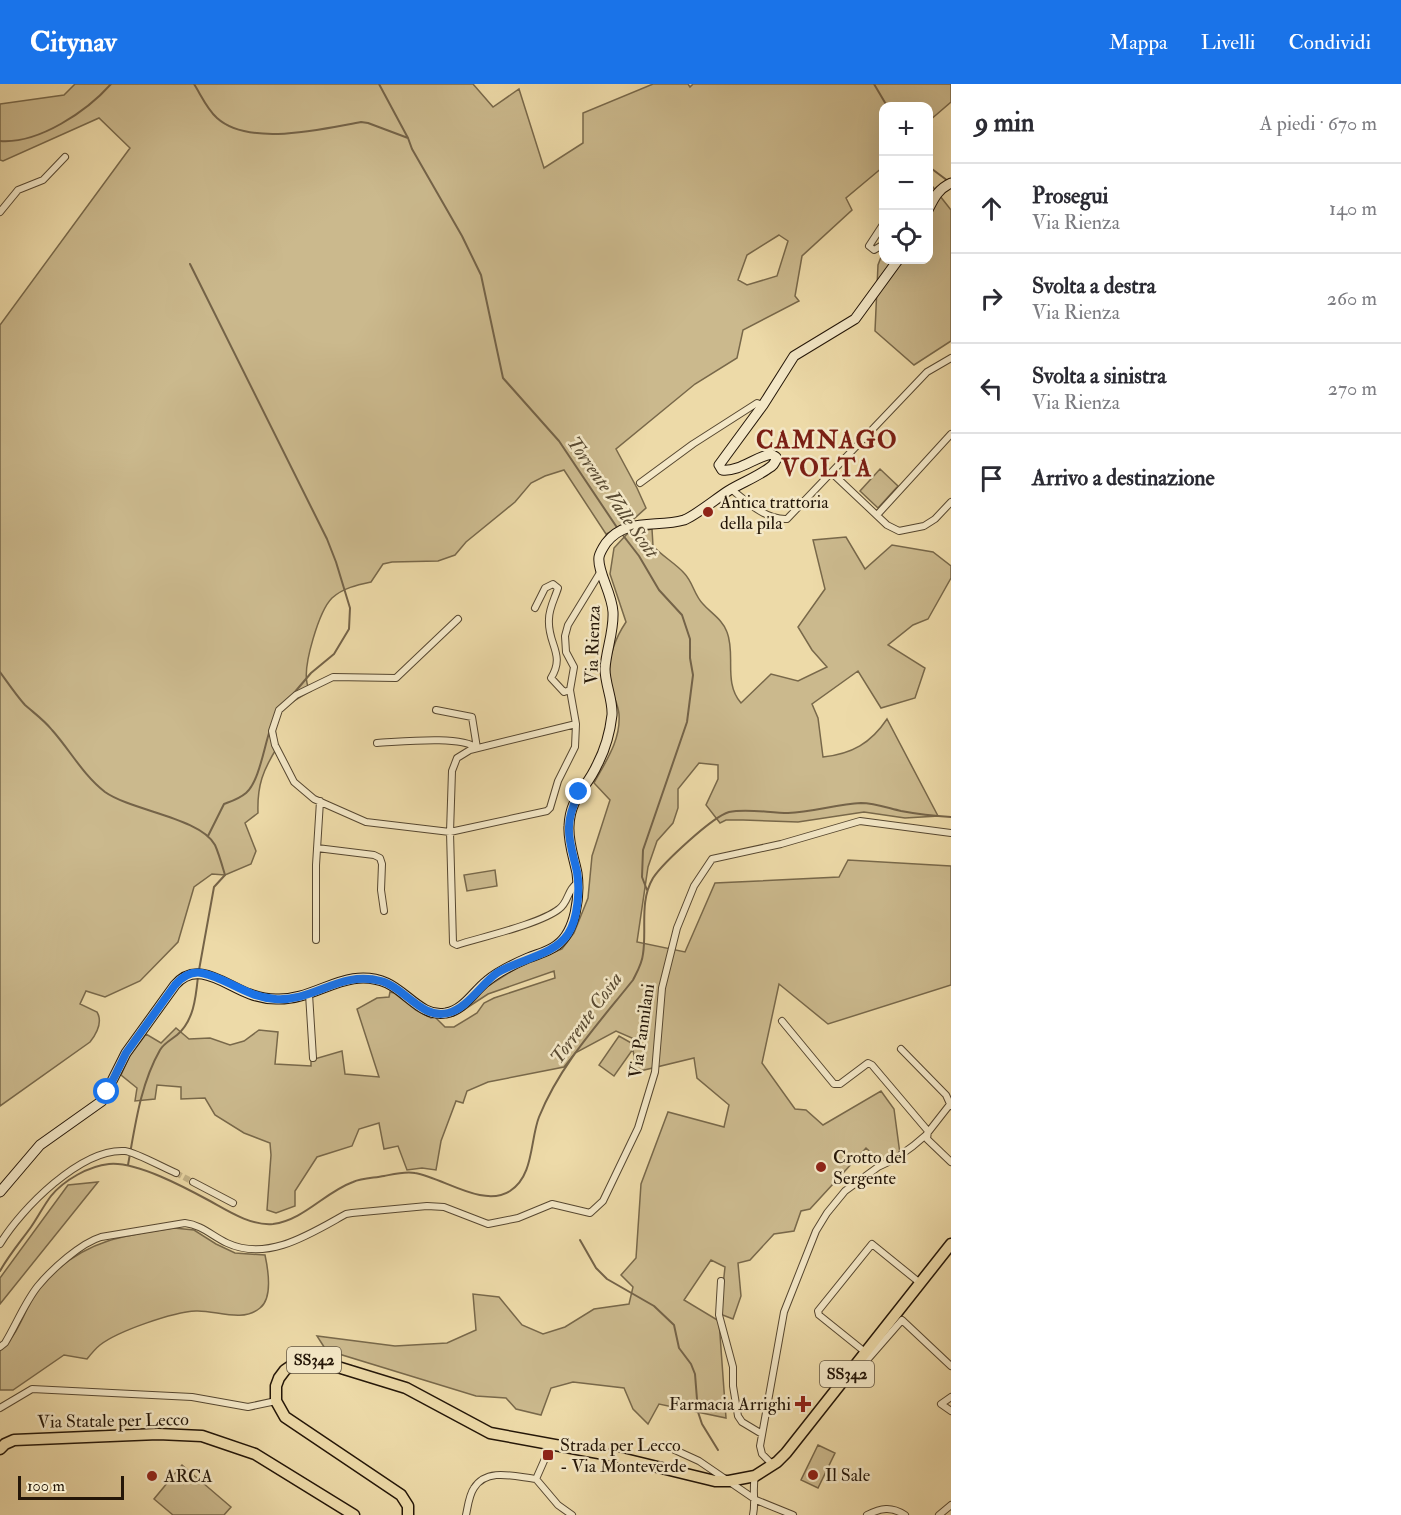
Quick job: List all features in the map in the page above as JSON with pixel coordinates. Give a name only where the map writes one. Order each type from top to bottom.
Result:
[{"type":"main road","name":"SS342","points":[[276,1401],[276,1386],[285,1370],[298,1361],[315,1360],[406,1388],[490,1433],[627,1459],[715,1481],[755,1476],[773,1465],[786,1453],[951,1245]]},
{"type":"main road","points":[[276,1401],[285,1417],[401,1495],[408,1506],[408,1515]]},
{"type":"main road","name":"Via Statale per Lecco","points":[[0,1449],[14,1440],[158,1434],[202,1436],[255,1454],[354,1515]]},
{"type":"street","points":[[0,212],[18,190],[43,180],[65,157]]},
{"type":"street","points":[[933,199],[942,187],[951,183]]},
{"type":"street","points":[[879,231],[869,246],[874,250],[879,247]]},
{"type":"street","points":[[458,619],[396,678],[333,677],[296,695],[279,710],[272,731],[275,745],[294,782],[320,801],[366,822],[450,832],[547,811],[575,747],[576,724],[570,690],[574,667],[566,652],[565,636],[568,625],[601,571],[599,556],[603,547],[613,534],[639,525],[684,520],[731,489],[770,468],[776,457],[767,455],[730,471],[722,470],[720,462],[763,405],[794,356],[855,319],[895,264]]},
{"type":"street","points":[[731,489],[756,509],[776,518],[788,519],[927,372],[951,358]]},
{"type":"street","points":[[640,483],[702,438],[757,404],[763,405]]},
{"type":"street","points":[[877,515],[951,434]]},
{"type":"street","points":[[833,474],[887,525],[899,531],[924,526],[935,519],[951,502]]},
{"type":"street","name":"Via Rienza","points":[[0,1192],[40,1145],[102,1101],[126,1053],[175,985],[185,976],[196,973],[208,975],[252,995],[275,999],[309,994],[338,981],[371,979],[394,986],[425,1010],[436,1014],[448,1013],[462,1006],[484,982],[499,972],[552,949],[560,943],[569,932],[574,916],[578,883],[569,827],[572,808],[579,792],[597,767],[609,733],[612,712],[605,668],[614,613],[611,594],[601,571]]},
{"type":"street","points":[[534,608],[545,588],[553,584],[558,588],[549,619],[550,634],[557,655],[557,667],[551,678],[564,692],[570,690]]},
{"type":"street","points":[[474,708],[472,717],[477,748]]},
{"type":"street","points":[[436,710],[472,717]]},
{"type":"street","points":[[576,724],[477,748],[457,758],[452,771],[450,832],[453,943],[456,945],[550,914],[565,903],[572,886],[578,883]]},
{"type":"street","points":[[377,743],[455,741],[477,748]]},
{"type":"street","points":[[316,940],[320,801]]},
{"type":"street","name":"Via Pannilani","points":[[0,1347],[5,1343],[38,1286],[80,1247],[101,1237],[185,1223],[197,1225],[239,1248],[254,1250],[280,1246],[297,1240],[345,1214],[352,1213],[427,1206],[444,1207],[488,1224],[518,1218],[552,1204],[590,1213],[603,1201],[638,1128],[655,1072],[662,988],[677,928],[694,886],[712,860],[781,844],[860,821],[951,833]]},
{"type":"street","points":[[317,848],[374,855],[380,858],[384,911]]},
{"type":"street","points":[[309,994],[313,1058]]},
{"type":"street","points":[[782,1021],[834,1084],[840,1084],[868,1063],[872,1065],[928,1131],[927,1139],[951,1162]]},
{"type":"street","points":[[773,1465],[762,1454],[760,1446],[784,1312],[816,1231],[826,1212],[845,1191],[878,1167],[914,1146],[950,1105],[946,1095],[901,1049]]},
{"type":"street","points":[[0,1244],[16,1222],[48,1187],[88,1160],[124,1151],[134,1153],[176,1173]]},
{"type":"street","points":[[193,1182],[233,1203]]},
{"type":"street","points":[[865,1352],[819,1315],[818,1311],[872,1244],[920,1283]]},
{"type":"street","points":[[721,1281],[719,1315],[733,1367],[733,1386],[738,1416],[742,1422],[762,1434]]},
{"type":"street","points":[[819,1409],[824,1410],[902,1320],[951,1366]]},
{"type":"street","points":[[0,1407],[32,1389],[192,1397],[248,1407],[276,1401]]},
{"type":"street","points":[[951,1397],[941,1404],[951,1411]]},
{"type":"street","points":[[536,1479],[551,1445]]},
{"type":"street","points":[[664,1445],[693,1457],[756,1500],[794,1515]]},
{"type":"street","points":[[466,1515],[472,1490],[484,1478],[495,1474],[536,1479],[558,1505],[572,1515]]},
{"type":"street","points":[[753,1515],[756,1500],[753,1496],[755,1476]]},
{"type":"street","points":[[939,1515],[951,1505]]},
{"type":"street","points":[[867,1515],[879,1509],[888,1508],[896,1509],[905,1515]]},
{"type":"shaded area","points":[[75,84],[473,84],[493,107],[519,89],[544,168],[583,143],[583,113],[653,84],[688,84],[690,87],[693,84],[951,84],[951,102],[933,118],[933,102],[879,102],[879,170],[846,198],[852,210],[802,256],[795,296],[799,301],[743,330],[737,358],[695,384],[616,449],[646,508],[627,525],[606,534],[564,470],[531,483],[515,502],[466,542],[455,555],[438,561],[383,564],[371,582],[345,589],[332,598],[317,626],[307,664],[307,685],[311,691],[287,706],[277,718],[275,726],[278,746],[262,778],[258,813],[245,823],[256,851],[251,864],[225,875],[212,874],[194,887],[178,942],[140,981],[105,997],[86,991],[80,1004],[97,1012],[99,1016],[97,1031],[90,1042],[0,1106],[0,325],[130,148],[99,118],[3,161],[0,160],[0,104],[64,95]],"holes":[[[779,235],[788,241],[777,276],[747,285],[738,280],[747,255]]]},
{"type":"shaded area","points":[[933,187],[951,210],[951,341],[914,365],[875,331],[879,262],[933,264]]},
{"type":"shaded area","points":[[880,469],[898,486],[878,508],[860,491]]},
{"type":"shaded area","points":[[652,529],[653,546],[684,573],[700,600],[725,628],[729,641],[732,686],[741,703],[771,674],[798,681],[827,667],[812,650],[798,627],[825,589],[813,540],[846,537],[865,569],[892,545],[933,552],[951,566],[951,578],[928,619],[913,625],[888,645],[925,668],[915,698],[881,708],[858,671],[812,704],[818,718],[823,757],[843,753],[860,746],[874,735],[887,719],[938,816],[905,818],[864,812],[798,822],[726,820],[720,823],[706,805],[718,779],[718,765],[699,763],[678,789],[678,808],[673,823],[657,841],[648,867],[637,942],[685,952],[715,883],[839,877],[848,860],[951,866],[951,985],[828,1024],[779,984],[762,1063],[795,1109],[806,1110],[823,1125],[881,1091],[894,1109],[900,1154],[881,1162],[866,1148],[810,1209],[801,1211],[794,1231],[774,1234],[750,1260],[738,1263],[741,1296],[733,1319],[720,1314],[725,1267],[711,1260],[684,1300],[719,1321],[726,1418],[659,1404],[648,1424],[633,1409],[624,1388],[573,1382],[551,1388],[541,1415],[516,1409],[506,1398],[476,1396],[326,1350],[317,1336],[395,1346],[447,1343],[476,1330],[473,1294],[499,1297],[522,1325],[543,1334],[565,1327],[594,1309],[629,1304],[633,1287],[621,1275],[636,1258],[641,1184],[668,1112],[724,1127],[729,1105],[697,1078],[694,1058],[636,1072],[633,1049],[614,1076],[599,1065],[619,1036],[633,1044],[632,1038],[616,1031],[575,1053],[564,1067],[488,1082],[467,1091],[463,1103],[456,1101],[441,1141],[436,1170],[422,1168],[407,1170],[398,1146],[384,1149],[379,1123],[359,1129],[352,1146],[317,1157],[295,1191],[295,1206],[276,1213],[267,1210],[270,1143],[244,1133],[215,1115],[205,1098],[181,1099],[181,1087],[157,1085],[155,1099],[135,1101],[137,1088],[121,1075],[129,1057],[146,1034],[161,1043],[176,1028],[189,1039],[210,1038],[230,1045],[244,1041],[259,1030],[278,1032],[275,1064],[311,1066],[311,1060],[342,1051],[345,1074],[379,1077],[357,1009],[377,998],[389,997],[390,992],[416,1010],[431,1018],[435,1017],[445,1027],[454,1027],[477,1013],[484,1003],[494,998],[555,978],[554,971],[488,994],[462,1011],[488,986],[518,967],[562,949],[574,933],[588,898],[592,856],[610,800],[594,783],[612,750],[619,724],[618,710],[610,683],[610,667],[615,643],[626,622],[610,574],[614,548],[627,534]]},
{"type":"shaded area","points":[[495,870],[497,886],[467,891],[464,875]]},
{"type":"shaded area","points":[[98,1182],[0,1304],[0,1278],[68,1185]]},
{"type":"shaded area","points":[[174,1228],[194,1230],[235,1253],[265,1255],[268,1291],[260,1308],[245,1315],[204,1311],[186,1312],[146,1323],[108,1340],[87,1359],[64,1355],[13,1390],[0,1390],[0,1350],[13,1336],[33,1296],[45,1280],[85,1250],[99,1244],[127,1236]]},
{"type":"shaded area","points":[[818,1445],[835,1453],[818,1488],[801,1480]]},
{"type":"shaded area","points":[[182,1465],[231,1507],[224,1515],[173,1515],[154,1499]]},
{"type":"waterway","points":[[0,141],[15,141],[30,137],[61,124],[89,105],[111,84]]},
{"type":"waterway","points":[[194,84],[217,118],[231,127],[248,132],[286,134],[361,122],[408,138]]},
{"type":"waterway","name":"Torrente Valle Scott","points":[[379,84],[481,275],[503,378],[559,441],[618,529]]},
{"type":"waterway","points":[[874,84],[885,102]]},
{"type":"waterway","points":[[933,170],[948,181]]},
{"type":"waterway","points":[[190,264],[327,539],[350,608],[349,629],[334,654],[311,673],[294,693]]},
{"type":"waterway","name":"Torrente Valle Scott","points":[[622,534],[639,556],[659,590],[682,615],[690,639],[693,675],[687,722],[643,850],[642,877],[647,890]]},
{"type":"waterway","points":[[0,672],[25,705],[49,726],[83,770],[105,792],[117,799],[196,828],[215,845],[225,875],[214,887],[199,970]]},
{"type":"waterway","points":[[208,836],[224,804],[241,797],[251,788],[258,773],[270,730]]},
{"type":"waterway","name":"Torrente Cosia","points":[[0,1271],[56,1190],[70,1179],[101,1165],[120,1164],[161,1176],[240,1217],[265,1224],[273,1224],[295,1217],[353,1182],[400,1173],[411,1172],[488,1196],[510,1191],[518,1184],[527,1167],[539,1117],[558,1080],[581,1045],[633,980],[639,968],[644,945],[646,896],[653,878],[700,831],[729,812],[788,813],[861,803],[913,813],[951,817]]},
{"type":"waterway","points":[[128,1165],[139,1106],[153,1063],[166,1043],[187,1023],[193,1008],[198,976]]},
{"type":"waterway","points":[[580,1240],[596,1268],[607,1279],[654,1306],[674,1325],[679,1348],[691,1364],[695,1374],[698,1412],[702,1424],[718,1450]]},
{"type":"tunnel","points":[[176,1173],[193,1182]]},
{"type":"place","name":"Antica trattoria della pila","points":[[708,512]]},
{"type":"place","name":"Crotto del Sergente","points":[[821,1167]]},
{"type":"place","name":"Farmacia Arrighi","points":[[803,1404]]},
{"type":"place","name":"Strada per Lecco - Via Monteverde","points":[[548,1455]]},
{"type":"place","name":"Il Sale","points":[[813,1475]]},
{"type":"place","name":"ARCA","points":[[152,1476]]},
{"type":"district","name":"CAMNAGO VOLTA","points":[[827,454]]},
{"type":"route","points":[[107,1092],[126,1053],[179,980],[190,974],[203,973],[252,995],[275,999],[309,994],[338,981],[371,979],[394,986],[425,1010],[436,1014],[448,1013],[462,1006],[484,982],[499,972],[552,949],[569,932],[574,916],[578,883],[569,827],[572,808],[579,792]]}]
